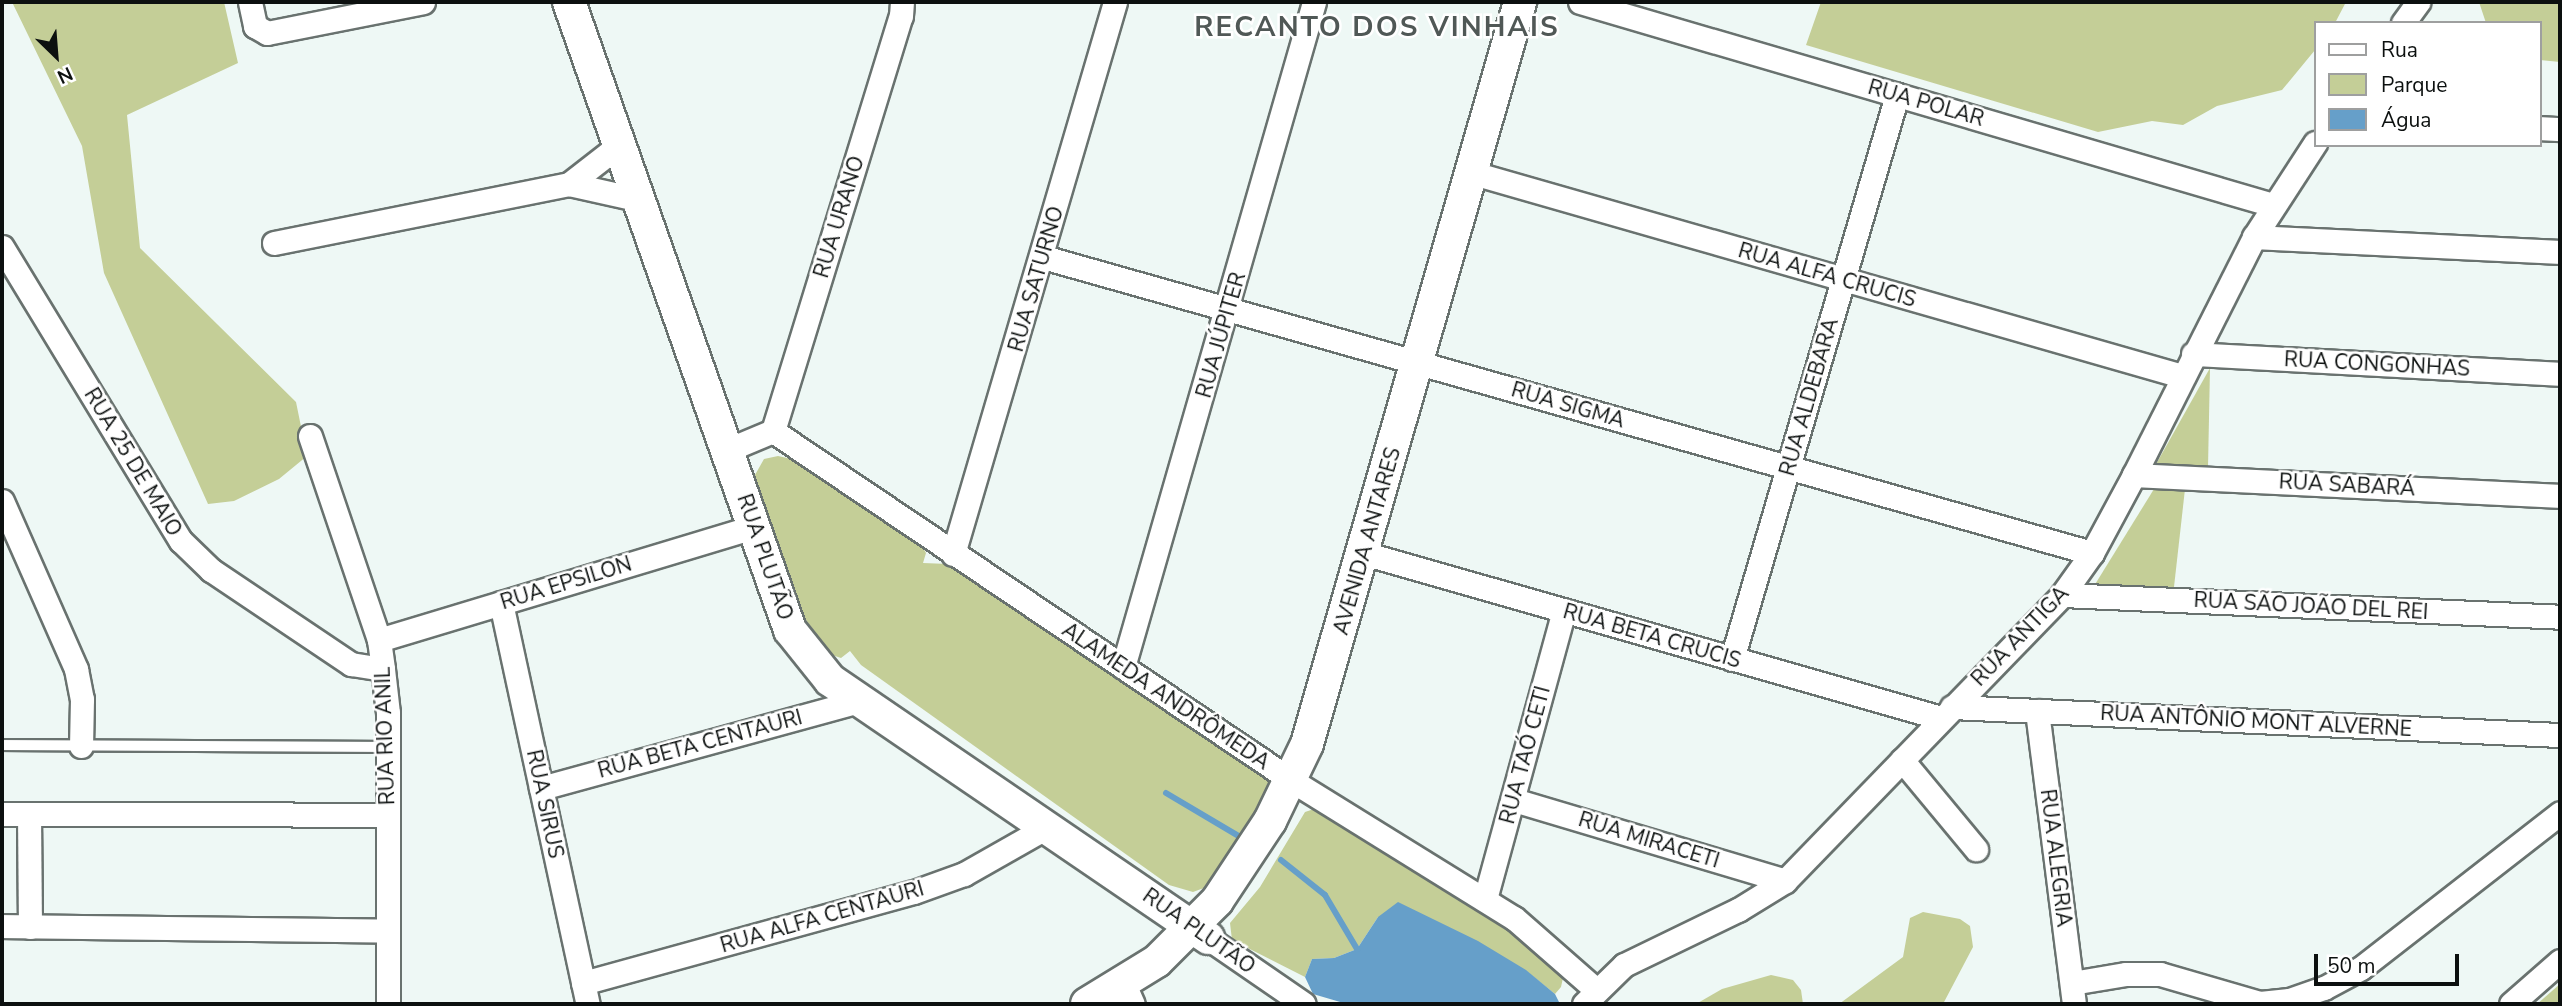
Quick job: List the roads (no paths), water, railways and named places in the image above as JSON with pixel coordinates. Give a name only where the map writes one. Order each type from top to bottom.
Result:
[{"type":"main road","name":"RUA PLUTÃO","points":[[569,2],[636,199],[730,449],[790,630],[830,680],[1049,826],[1201,933]]},
{"type":"main road","name":"AVENIDA ANTARES","points":[[1481,175],[1520,2]]},
{"type":"main road","name":"AVENIDA ANTARES","points":[[1087,1004],[1129,998],[1201,933],[1263,869],[1299,785],[1323,751],[1371,555],[1481,175],[1538,2]]},
{"type":"street","points":[[250,2],[255,26],[267,33],[363,8],[423,2]]},
{"type":"street","name":"RUA URANO","points":[[773,431],[901,16],[902,2]]},
{"type":"street","name":"RUA SATURNO","points":[[953,554],[1043,257],[1115,2]]},
{"type":"street","name":"RUA JÚPITER","points":[[1123,667],[1229,309],[1314,2]]},
{"type":"street","name":"RUA POLAR","points":[[1580,2],[2273,205]]},
{"type":"street","points":[[2404,21],[2418,2]]},
{"type":"street","name":"RUA ALDEBARA","points":[[1732,659],[1898,95]]},
{"type":"street","points":[[2541,128],[2560,130]]},
{"type":"street","name":"RUA ANTIGA","points":[[1589,997],[1624,965],[1738,910],[1785,881],[2062,595],[2092,553],[2134,475],[2254,237],[2314,144]]},
{"type":"street","points":[[569,184],[618,146]]},
{"type":"street","name":"RUA ALFA CRUCIS","points":[[1481,175],[2182,376]]},
{"type":"street","points":[[274,243],[569,184],[636,199]]},
{"type":"street","points":[[2254,237],[2560,252]]},
{"type":"street","name":"RUA 25 DE MAIO","points":[[2,247],[181,541],[211,570],[351,664],[383,669]]},
{"type":"street","name":"RUA SIGMA","points":[[1043,257],[2092,553]]},
{"type":"street","name":"RUA CONGONHAS","points":[[2193,354],[2560,374]]},
{"type":"street","points":[[730,449],[773,431]]},
{"type":"street","name":"ALAMEDA ANDRÔMEDA","points":[[773,431],[1299,785],[1514,918],[1589,997]]},
{"type":"street","name":"RUA RIO ANIL","points":[[310,436],[379,640],[383,669],[388,815],[387,1004]]},
{"type":"street","name":"RUA SABARÁ","points":[[2134,475],[2560,496]]},
{"type":"street","points":[[2,500],[76,670],[82,699],[80,746]]},
{"type":"street","name":"RUA EPSILON","points":[[379,640],[754,527]]},
{"type":"street","name":"RUA BETA CRUCIS","points":[[1371,555],[1732,659],[1946,713]]},
{"type":"street","name":"RUA SÃO JOÃO DEL REI","points":[[2062,595],[2560,617]]},
{"type":"street","name":"RUA SIRUS","points":[[501,603],[586,993]]},
{"type":"street","name":"RUA TAÓ CETI","points":[[1485,899],[1514,800],[1563,611]]},
{"type":"street","name":"RUA BETA CENTAURI","points":[[541,788],[859,701]]},
{"type":"street","name":"RUA ANTÔNIO MONT ALVERNE","points":[[1946,713],[2037,711],[2560,735]]},
{"type":"street","name":"RUA ALEGRIA","points":[[2037,711],[2073,994]]},
{"type":"street","points":[[1902,760],[1976,849]]},
{"type":"street","name":"RUA MIRACETI","points":[[1514,800],[1785,881]]},
{"type":"street","points":[[2073,994],[2126,974],[2160,974],[2260,1003],[2289,1000],[2325,988],[2361,968],[2560,813]]},
{"type":"street","points":[[2,814],[388,815]]},
{"type":"street","points":[[29,814],[30,927]]},
{"type":"street","name":"RUA ALFA CENTAURI","points":[[586,993],[914,892],[964,874],[1049,826]]},
{"type":"street","points":[[2,926],[387,931]]},
{"type":"street","name":"RUA PLUTÃO","points":[[1201,933],[1304,1004]]},
{"type":"street","points":[[2511,1004],[2560,961]]},
{"type":"lane","points":[[2,745],[387,747]]},
{"type":"water","points":[[1398,902],[1478,941],[1526,970],[1555,994],[1560,1004],[1347,1004],[1313,994],[1305,977],[1312,959],[1334,958],[1357,949],[1378,917]]},
{"type":"waterway","points":[[1166,793],[1242,838]]},
{"type":"waterway","points":[[1281,860],[1325,895],[1357,949]]},
{"type":"district","name":"RECANTO DOS VINHAIS","points":[[1377,27]]}]
